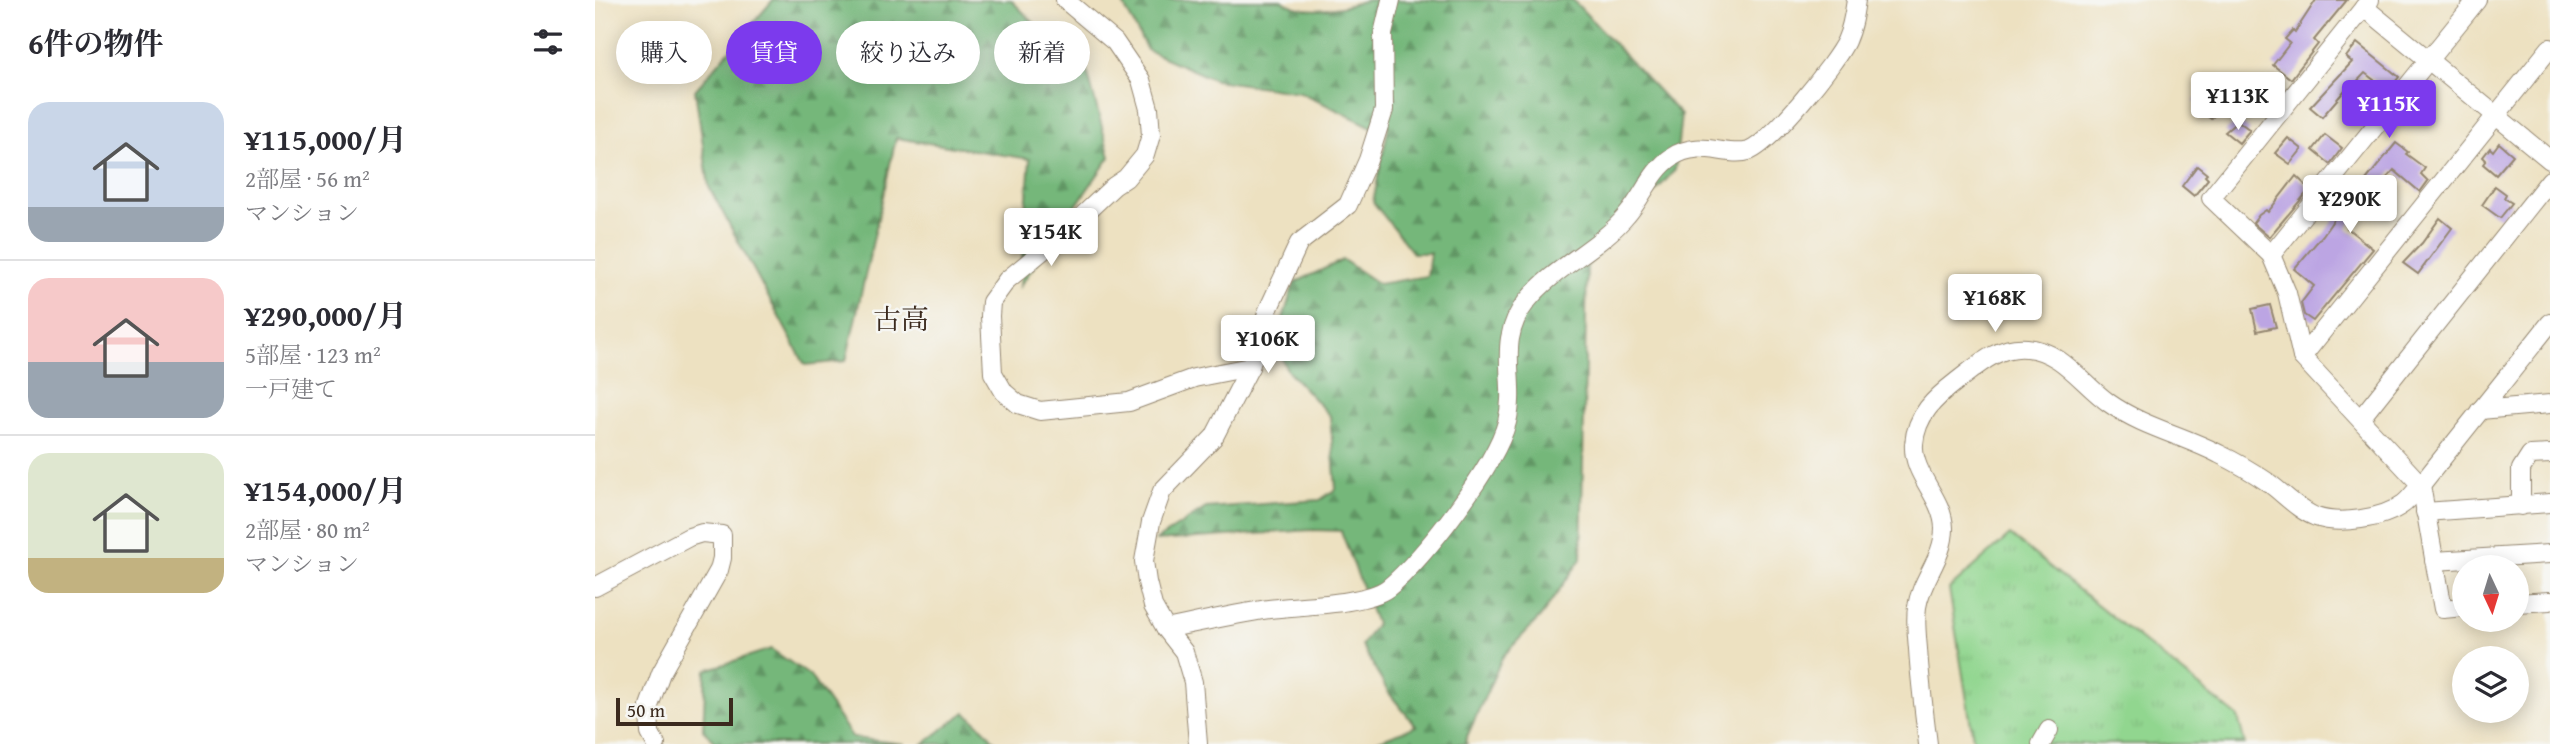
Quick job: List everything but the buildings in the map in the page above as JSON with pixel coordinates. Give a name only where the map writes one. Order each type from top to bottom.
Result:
[{"type":"street","points":[[1065,0],[1115,42],[1141,80],[1149,109],[1151,135],[1145,155],[1126,178],[1007,280],[991,302],[989,316],[993,373],[1004,392],[1018,404],[1040,411],[1129,402],[1194,378],[1250,368]]},
{"type":"street","points":[[1198,744],[1193,682],[1184,652],[1165,629],[1153,606],[1147,582],[1144,561],[1150,522],[1162,491],[1215,437],[1250,368],[1268,310],[1299,243],[1348,205],[1368,160],[1384,110],[1383,34],[1391,0]]},
{"type":"street","points":[[1165,629],[1269,609],[1366,598],[1386,589],[1418,559],[1479,479],[1496,450],[1507,421],[1511,327],[1527,301],[1546,282],[1615,229],[1630,212],[1645,187],[1671,158],[1685,150],[1711,147],[1725,151],[1749,151],[1774,132],[1837,56],[1847,40],[1856,0]]},
{"type":"street","points":[[2271,255],[2477,0]]},
{"type":"street","points":[[2452,608],[2442,609],[2421,485],[2302,356],[2287,293],[2271,255],[2211,198],[2367,3],[2429,61],[2550,160]]},
{"type":"street","points":[[2302,356],[2550,48]]},
{"type":"street","points":[[2361,418],[2550,180]]},
{"type":"street","points":[[1928,744],[1920,679],[1917,607],[1920,594],[1936,565],[1944,526],[1941,512],[1916,461],[1914,447],[1920,420],[1937,396],[1984,360],[2011,348],[2041,351],[2055,357],[2105,401],[2126,415],[2146,426],[2219,454],[2269,483],[2296,505],[2317,517],[2343,520],[2372,518],[2403,504],[2550,323]]},
{"type":"street","points":[[2480,410],[2550,404]]},
{"type":"street","points":[[2521,506],[2521,469],[2530,455],[2550,454]]},
{"type":"street","points":[[2425,512],[2550,503]]},
{"type":"street","points":[[595,587],[689,537],[702,533],[722,534],[719,570],[661,673],[649,706],[650,733],[656,744]]},
{"type":"street","points":[[2434,561],[2550,554]]},
{"type":"street","points":[[2529,602],[2550,601]]},
{"type":"green space","points":[[773,0],[1011,0],[1032,21],[994,21],[994,84],[1090,82],[1110,157],[1020,286],[1030,159],[896,138],[846,361],[805,365],[709,187],[695,90],[700,84],[712,84],[712,70],[726,54],[726,84],[822,84],[822,21],[755,21]]},
{"type":"green space","points":[[1121,0],[1281,0],[1301,8],[1323,9],[1366,0],[1573,0],[1681,115],[1675,170],[1587,266],[1581,559],[1541,616],[1503,656],[1465,741],[1467,744],[1369,744],[1416,726],[1388,692],[1362,645],[1376,624],[1341,531],[1312,530],[1155,541],[1206,508],[1320,500],[1336,489],[1330,416],[1287,370],[1276,342],[1294,283],[1343,260],[1379,284],[1427,276],[1430,253],[1413,253],[1373,202],[1389,125],[1374,128],[1300,92],[1215,80],[1147,50]]},
{"type":"green space","points":[[2010,535],[2238,717],[2245,744],[1974,744],[1949,589]]},
{"type":"green space","points":[[771,649],[810,676],[853,738],[905,744],[717,744],[703,730],[706,670]]},
{"type":"green space","points":[[965,712],[997,744],[923,744]]},
{"type":"district","name":"古高","points":[[901,318]]}]
